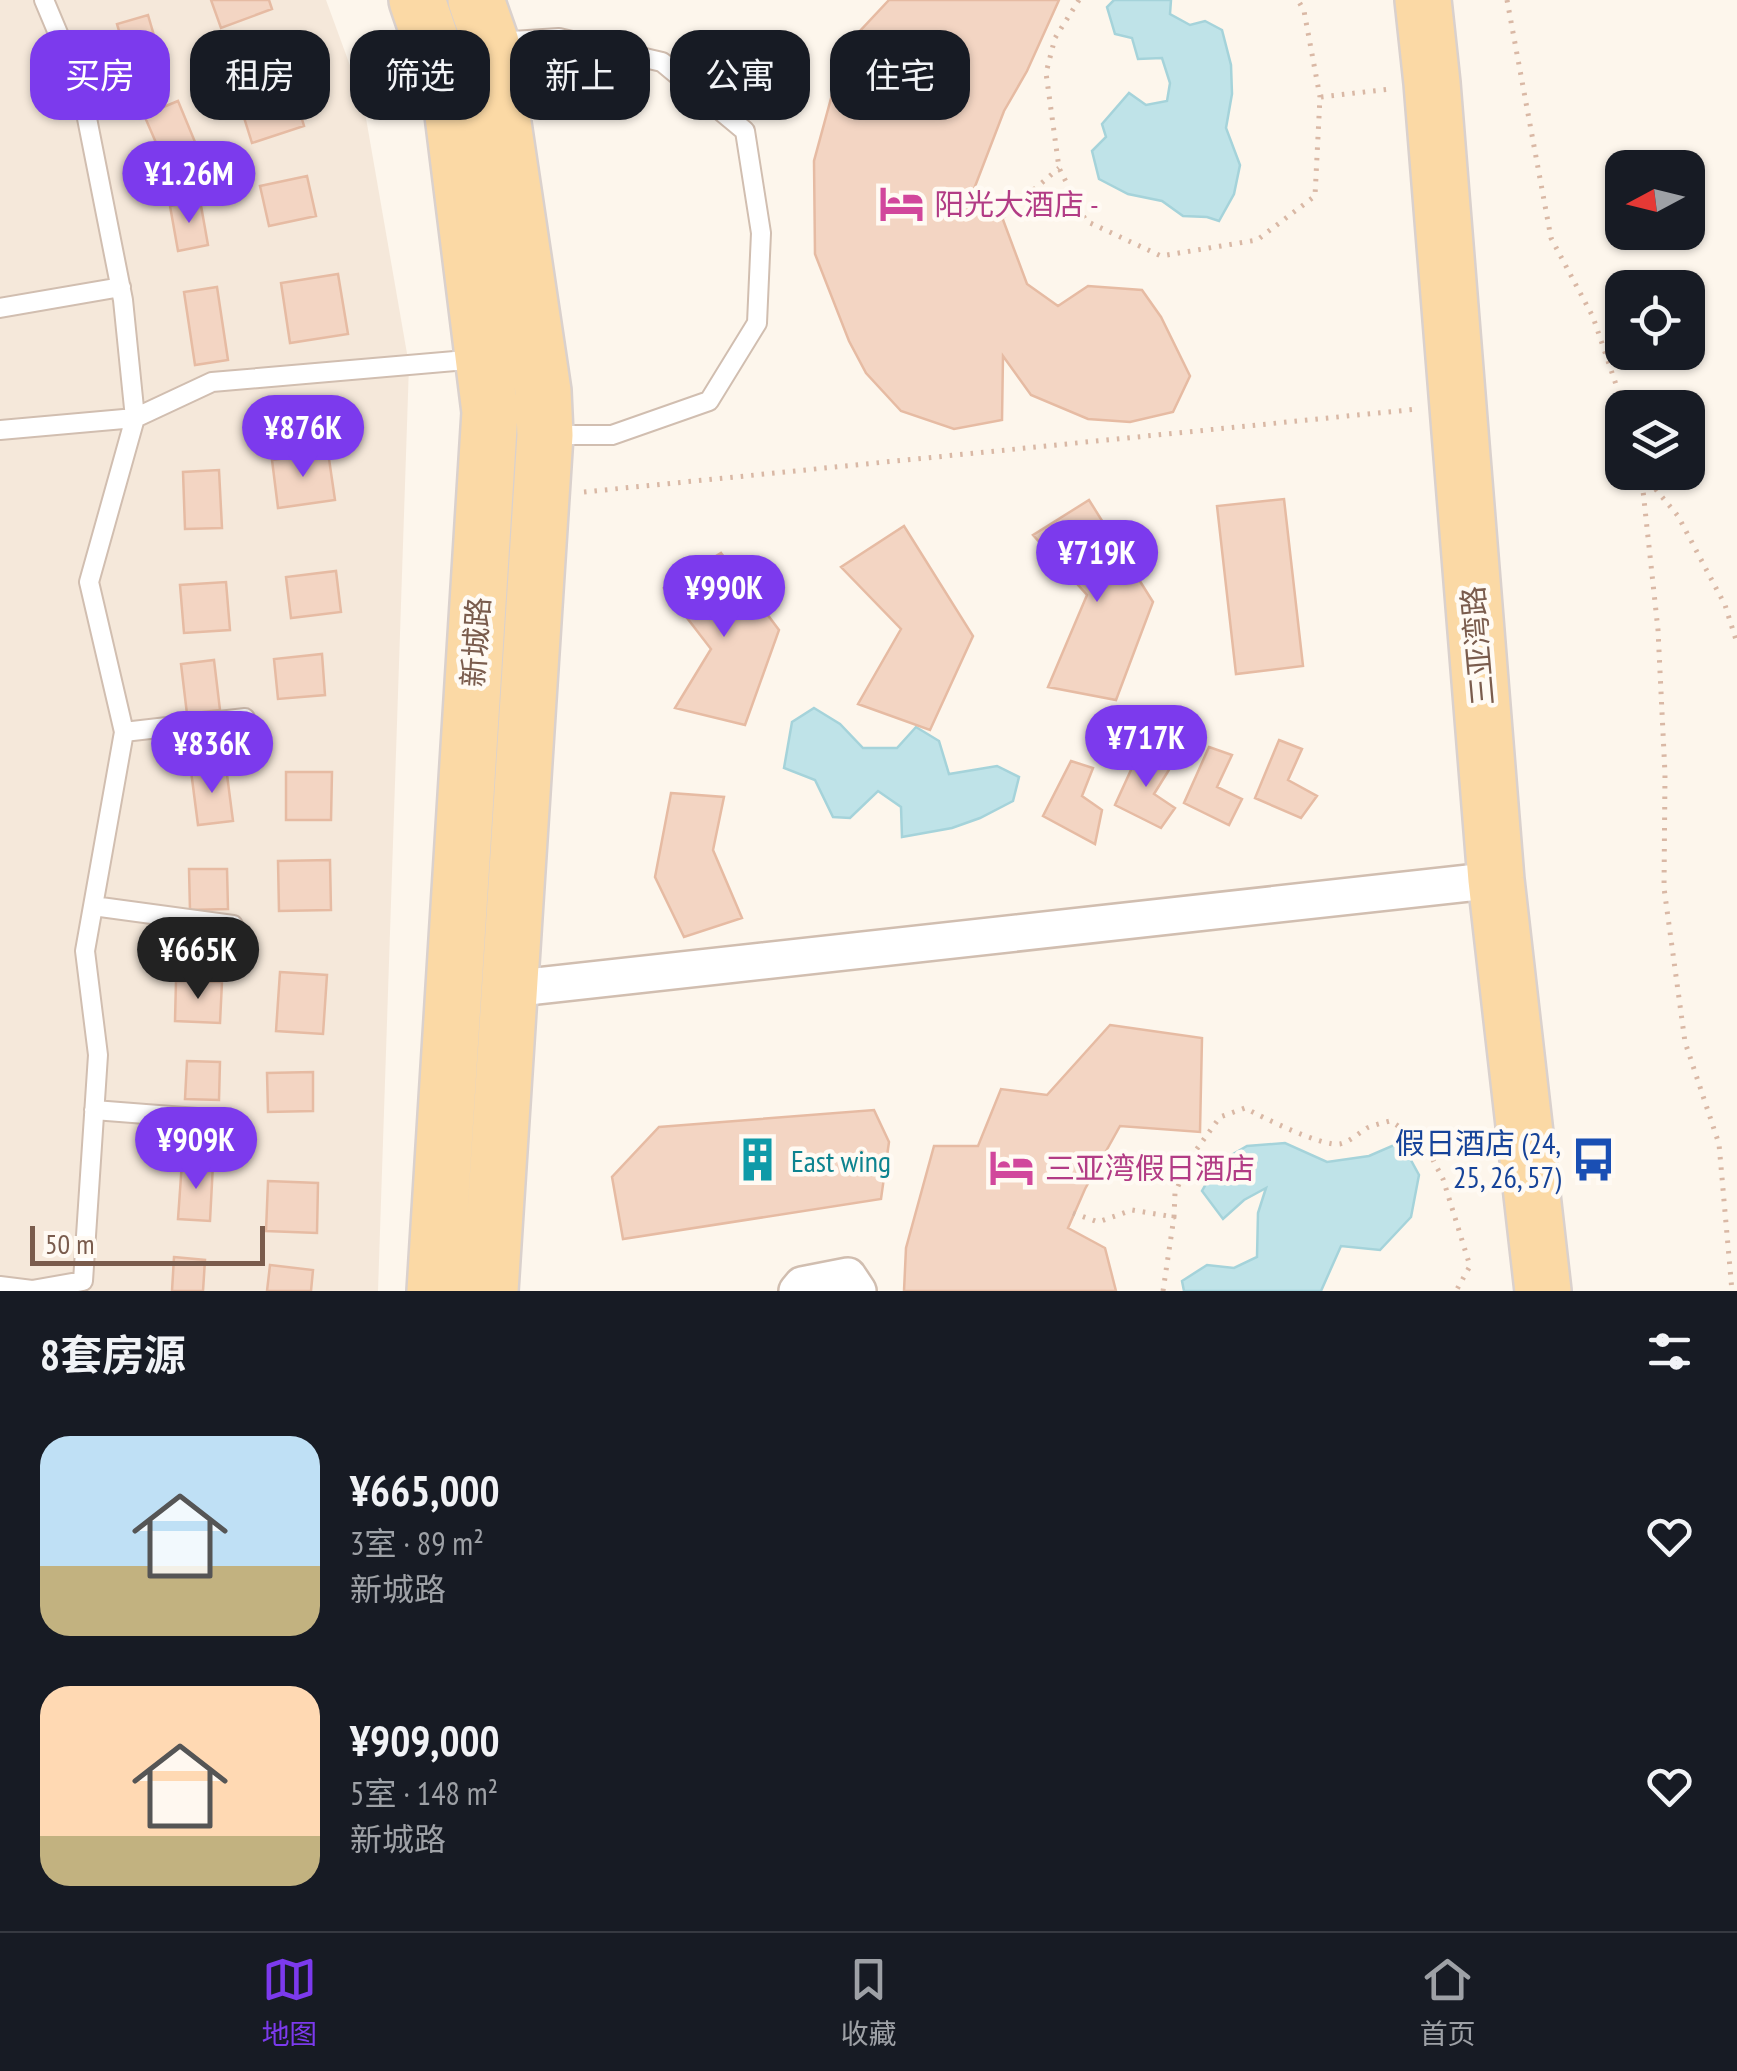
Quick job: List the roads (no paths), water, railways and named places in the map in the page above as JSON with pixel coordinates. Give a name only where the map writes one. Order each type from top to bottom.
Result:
[{"type":"main road","name":"新城路","points":[[417,0],[451,99],[490,412],[435,1291]]},
{"type":"main road","name":"三亚湾路","points":[[1423,0],[1496,880],[1543,1291]]},
{"type":"main road","name":"新城路","points":[[484,22],[542,392],[545,435],[490,1291]]},
{"type":"street","points":[[509,988],[1496,880]]},
{"type":"street","points":[[796,1291],[802,1285],[848,1276],[858,1291]]},
{"type":"lane","points":[[0,1286],[32,1290],[82,1286],[98,1055],[85,951],[124,732],[89,582],[135,418],[121,287],[81,88],[44,0]]},
{"type":"lane","points":[[484,22],[662,62],[746,131],[761,232],[757,323],[708,401],[612,435],[545,435]]},
{"type":"lane","points":[[0,308],[121,287]]},
{"type":"lane","points":[[0,430],[135,418],[212,382],[483,358]]},
{"type":"lane","points":[[124,732],[245,718]]},
{"type":"lane","points":[[94,906],[233,925]]},
{"type":"lane","points":[[94,1110],[223,1120]]},
{"type":"water","points":[[1114,0],[1171,0],[1170,14],[1190,25],[1205,21],[1222,30],[1231,65],[1232,94],[1226,128],[1240,165],[1234,194],[1219,221],[1183,216],[1162,201],[1128,194],[1099,179],[1092,151],[1106,137],[1102,124],[1129,93],[1146,105],[1167,101],[1170,83],[1162,58],[1138,59],[1132,38],[1115,34],[1107,7]]},
{"type":"water","points":[[814,708],[840,724],[863,748],[897,748],[916,727],[939,741],[949,774],[997,766],[1019,777],[1013,801],[952,828],[902,837],[901,807],[878,791],[850,818],[833,817],[815,780],[784,768],[792,722]]},
{"type":"water","points":[[1401,1142],[1419,1175],[1411,1217],[1380,1250],[1341,1246],[1321,1291],[1184,1291],[1182,1281],[1207,1265],[1234,1268],[1257,1257],[1258,1213],[1266,1188],[1244,1200],[1223,1219],[1202,1191],[1218,1163],[1247,1146],[1285,1143],[1327,1162],[1369,1156]]},
{"type":"place","name":"阳光大酒店 -","points":[[901,203]]},
{"type":"place","name":"假日酒店 (24, 25, 26, 57)","points":[[1594,1159]]},
{"type":"place","name":"East wing","points":[[758,1160]]},
{"type":"place","name":"三亚湾假日酒店","points":[[1012,1167]]}]
